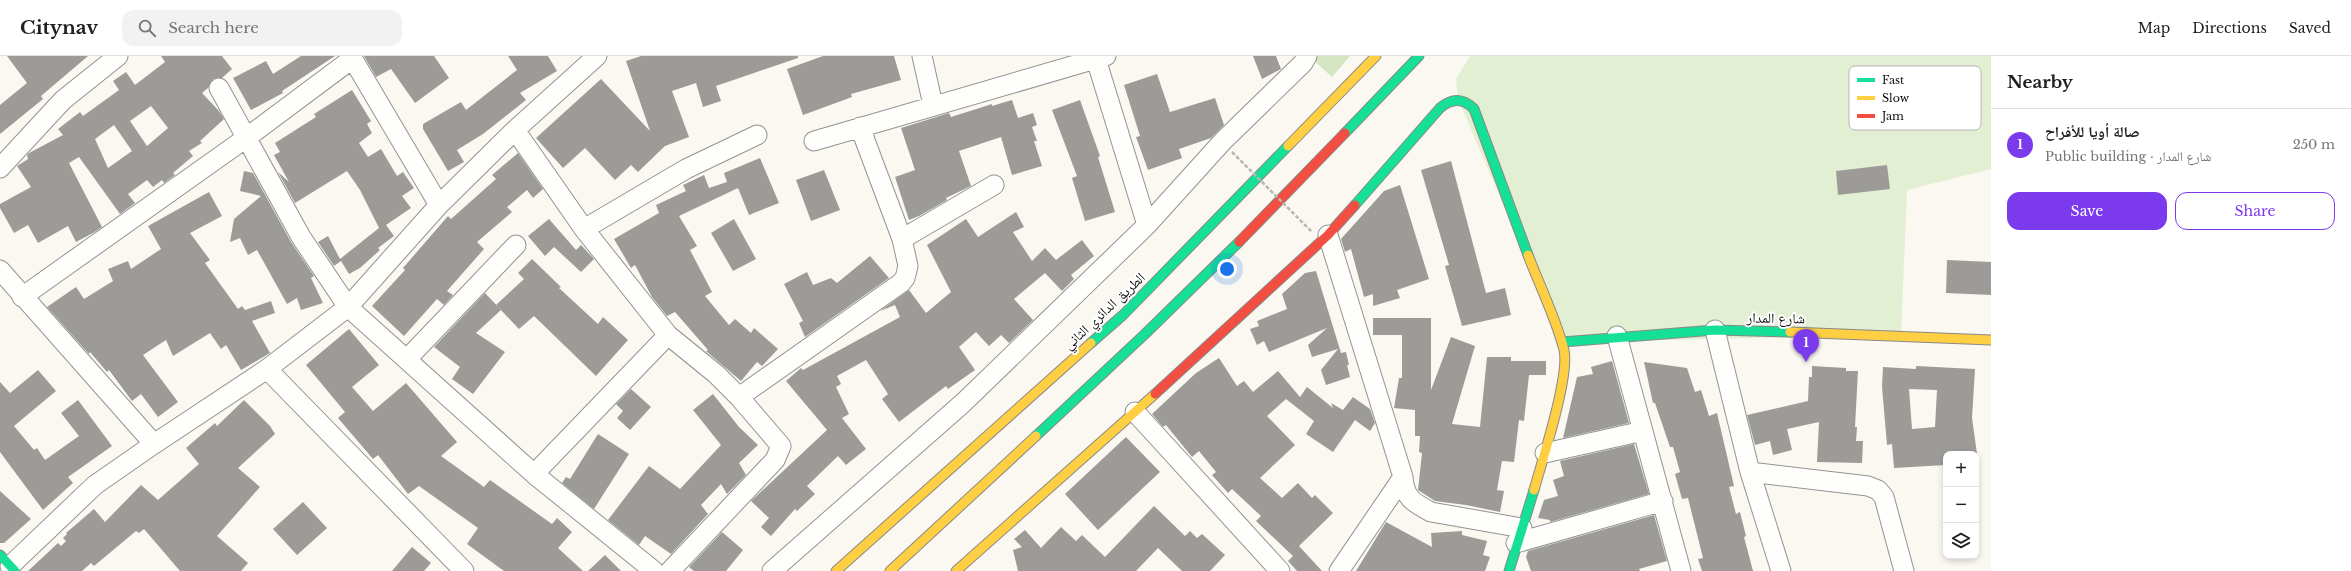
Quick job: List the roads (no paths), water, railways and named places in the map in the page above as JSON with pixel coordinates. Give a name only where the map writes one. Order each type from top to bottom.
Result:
[{"type":"main road","name":"الطريق الدائري الثاني","points":[[836,571],[1123,315],[1376,56]]},
{"type":"main road","points":[[890,571],[1145,334],[1287,194],[1419,56]]},
{"type":"main road","points":[[956,571],[1135,412],[1320,233],[1440,108],[1450,100],[1465,101],[1474,109],[1562,342],[1565,362],[1564,373],[1545,453],[1509,571]]},
{"type":"main road","name":"شارع المدار","points":[[1562,342],[1617,336],[1715,330],[1901,335],[1991,340]]},
{"type":"street","points":[[0,168],[63,100],[118,56]]},
{"type":"street","points":[[8,564],[95,485],[267,369],[348,307],[439,205],[515,130],[596,56]]},
{"type":"street","points":[[922,56],[933,104]]},
{"type":"street","points":[[772,571],[963,403],[1147,225],[1223,141],[1303,63],[1307,56]]},
{"type":"street","points":[[22,296],[246,138],[351,57],[439,205]]},
{"type":"street","points":[[814,141],[933,104],[1101,57],[1147,225]]},
{"type":"street","points":[[219,88],[301,237],[348,307],[534,474],[654,571]]},
{"type":"street","points":[[740,397],[901,283],[905,278],[908,266],[902,239],[860,127]]},
{"type":"street","points":[[515,130],[584,229],[668,335],[716,374],[740,397],[781,448],[774,460],[670,571]]},
{"type":"street","points":[[584,229],[686,169],[757,135]]},
{"type":"street","points":[[902,239],[994,185]]},
{"type":"street","points":[[1320,233],[1403,477],[1404,490],[1407,495],[1419,506],[1431,512],[1519,536],[1662,501]]},
{"type":"street","points":[[407,360],[516,245]]},
{"type":"street","points":[[0,270],[154,444]]},
{"type":"street","points":[[1715,330],[1750,472],[1781,571]]},
{"type":"street","points":[[534,474],[668,335]]},
{"type":"street","points":[[1617,336],[1681,571]]},
{"type":"street","points":[[267,369],[464,571]]},
{"type":"street","points":[[1135,412],[1280,571]]},
{"type":"street","points":[[1545,453],[1643,431]]},
{"type":"street","points":[[1750,472],[1868,486],[1878,490],[1884,497],[1904,571]]},
{"type":"street","points":[[1339,571],[1403,477]]},
{"type":"place","name":"صالة أويا للأفراح","points":[[1806,362]]}]
